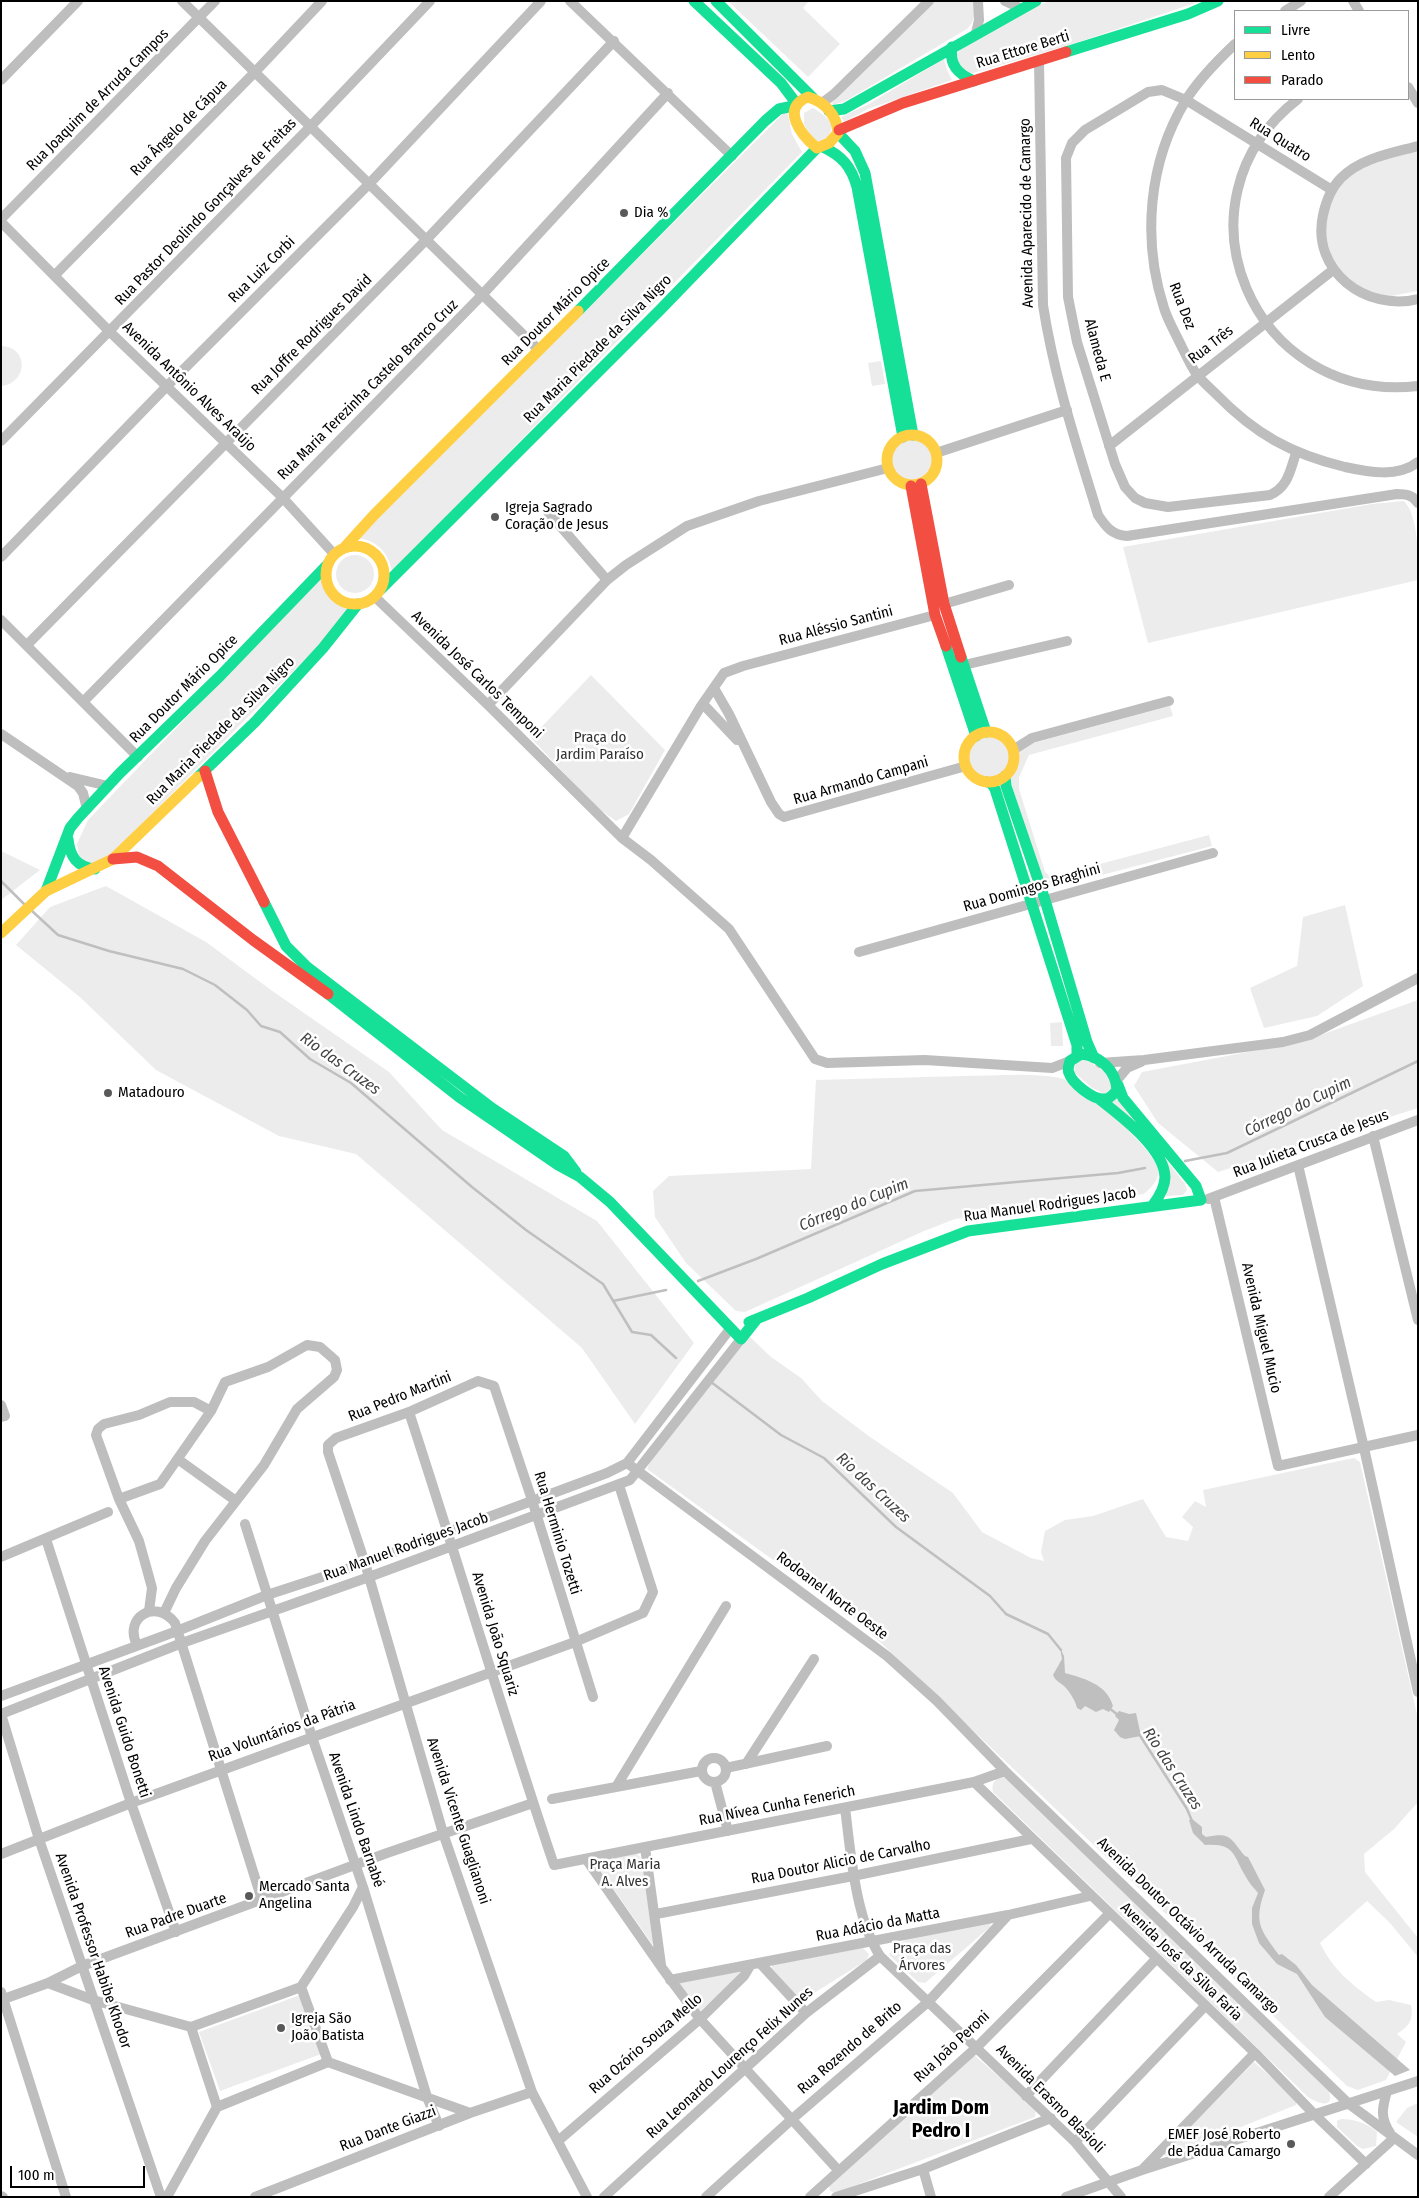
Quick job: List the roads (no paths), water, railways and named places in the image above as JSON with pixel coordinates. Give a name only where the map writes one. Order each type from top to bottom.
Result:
[{"type":"street","points":[[1,80],[78,1]]},
{"type":"street","points":[[182,1],[539,350]]},
{"type":"street","name":"Rua Joaquim de Arruda Campos","points":[[1,220],[215,1]]},
{"type":"street","name":"Rua Ângelo de Cápua","points":[[55,275],[255,72],[322,1]]},
{"type":"street","name":"Rua Pastor Deolindo Gonçalves de Freitas","points":[[1,442],[310,127],[430,1]]},
{"type":"street","name":"Rua Luiz Corbi","points":[[1,557],[168,386],[370,184],[541,1]]},
{"type":"street","points":[[570,1],[614,41],[732,156]]},
{"type":"street","points":[[694,1],[781,82],[794,104],[794,114],[807,140],[840,155],[853,170],[908,436]]},
{"type":"street","points":[[716,1],[821,104],[837,123],[838,132],[855,148],[860,157],[865,173],[908,436]]},
{"type":"street","points":[[821,104],[834,94],[929,1]]},
{"type":"street","points":[[976,33],[979,20],[978,1]]},
{"type":"street","points":[[1005,1],[1020,8]]},
{"type":"street","name":"Rua Ettore Berti","points":[[821,104],[844,109],[952,46],[1036,1]]},
{"type":"street","name":"Rua Ettore Berti","points":[[838,132],[881,111],[1188,14],[1218,1]]},
{"type":"street","points":[[1287,10],[1301,1]]},
{"type":"street","name":"Rua Joffre Rodrigues David","points":[[27,645],[427,239],[614,41]]},
{"type":"street","name":"Rua Dez","points":[[1234,45],[1207,72],[1186,100],[1170,134],[1157,169],[1151,216],[1152,247],[1157,284],[1164,310],[1197,375],[1246,422],[1269,438],[1296,453],[1358,470],[1391,472],[1408,468],[1418,462]]},
{"type":"street","points":[[952,46],[950,54],[952,66],[961,76],[974,81]]},
{"type":"street","name":"Avenida Aparecido de Camargo","points":[[1039,61],[1043,305],[1049,342],[1098,515],[1111,532],[1127,536],[1397,494],[1412,496],[1418,503]]},
{"type":"street","points":[[1409,89],[1418,103]]},
{"type":"street","name":"Alameda E","points":[[1186,100],[1162,90],[1148,92],[1085,130],[1072,143],[1066,158],[1068,297],[1077,342],[1109,446],[1125,487],[1135,498],[1145,503],[1168,507],[1270,495],[1278,492],[1286,483],[1296,453]]},
{"type":"street","name":"Rua Maria Terezinha Castelo Branco Cruz","points":[[83,702],[482,295],[668,93]]},
{"type":"street","points":[[794,104],[803,98],[821,104]]},
{"type":"street","name":"Rua Quatro","points":[[1186,100],[1332,190]]},
{"type":"street","points":[[1297,100],[1271,124],[1257,143],[1246,164],[1239,187],[1234,210],[1234,234],[1236,258],[1242,281],[1265,323],[1301,359],[1324,372],[1348,382],[1373,387],[1399,388],[1418,386]]},
{"type":"street","name":"Rua Doutor Mário Opice","points":[[339,551],[765,121],[779,109],[794,104]]},
{"type":"street","points":[[820,147],[830,143],[838,132]]},
{"type":"street","points":[[1418,146],[1363,163],[1341,178],[1332,190],[1326,203],[1321,236],[1324,251],[1333,270],[1352,288],[1379,300],[1405,302],[1418,299]]},
{"type":"street","name":"Rua Maria Piedade da Silva Nigro","points":[[378,593],[820,147]]},
{"type":"street","name":"Avenida Antônio Alves Araújo","points":[[1,220],[110,332],[339,551]]},
{"type":"street","name":"Rua Três","points":[[1109,446],[1333,270]]},
{"type":"street","points":[[936,452],[1067,410]]},
{"type":"street","points":[[908,436],[923,438],[931,444],[936,452],[937,462],[935,471],[929,479],[916,485],[901,483],[888,468],[887,458],[890,449],[895,442],[908,436]]},
{"type":"street","points":[[488,705],[607,580],[626,565],[687,526],[759,501],[888,468]]},
{"type":"street","points":[[916,485],[944,604],[964,665],[981,734]]},
{"type":"street","points":[[916,485],[936,615],[981,734]]},
{"type":"street","points":[[548,512],[607,580]]},
{"type":"street","points":[[355,546],[366,548],[376,554],[382,564],[384,576],[378,593],[367,603],[345,604],[334,597],[327,587],[325,574],[328,564],[339,551],[355,546]]},
{"type":"street","name":"Rua Doutor Mário Opice","points":[[41,895],[68,838],[70,828],[87,808],[220,676],[328,564]]},
{"type":"street","points":[[944,604],[1009,585]]},
{"type":"street","name":"Avenida José Carlos Temponi","points":[[378,593],[622,838],[651,860],[728,929],[816,1059],[827,1063],[925,1060],[1052,1068]]},
{"type":"street","name":"Rua Maria Piedade da Silva Nigro","points":[[41,895],[114,860],[262,714],[323,648],[358,604]]},
{"type":"street","name":"Rua Aléssio Santini","points":[[622,838],[703,704],[724,673],[743,666],[936,615]]},
{"type":"street","points":[[1,620],[138,757]]},
{"type":"street","points":[[964,665],[1067,641]]},
{"type":"street","name":"Rua Armando Campani","points":[[714,688],[729,714],[771,802],[779,814],[784,817],[966,766]]},
{"type":"street","points":[[1013,750],[1032,738],[1169,701]]},
{"type":"street","name":"Rua Armando Campani","points":[[703,704],[722,722],[744,748]]},
{"type":"street","points":[[987,782],[996,781],[1005,776],[1011,769],[1014,760],[1013,750],[1009,742],[995,732],[981,734],[966,748],[966,766],[969,773],[977,779],[987,782],[991,783],[995,789],[1077,1045],[1068,1071],[1073,1080]]},
{"type":"street","points":[[1,734],[66,776],[78,786],[83,793],[87,808]]},
{"type":"street","points":[[205,771],[218,812],[286,946],[306,966],[428,1060],[492,1108],[564,1156],[580,1177]]},
{"type":"street","points":[[66,776],[108,786]]},
{"type":"street","points":[[1005,776],[1006,786],[1045,900],[1087,1042],[1097,1060]]},
{"type":"street","points":[[68,838],[70,856],[75,863],[85,868],[95,869]]},
{"type":"street","name":"Rua Domingos Braghini","points":[[859,952],[1213,853]]},
{"type":"street","points":[[114,860],[137,857],[158,866],[252,940],[305,976],[458,1097],[558,1165],[580,1177],[610,1202],[741,1339]]},
{"type":"street","points":[[5,930],[41,895]]},
{"type":"street","points":[[1097,1060],[1144,1060],[1283,1042],[1310,1035],[1418,978]]},
{"type":"street","points":[[1052,1068],[1085,1054],[1111,1070],[1118,1083],[1122,1098],[1196,1186],[1201,1200]]},
{"type":"street","points":[[1098,1098],[1106,1099],[1110,1097],[1117,1090],[1118,1083],[1128,1068],[1144,1060]]},
{"type":"street","points":[[1052,1068],[1073,1080],[1130,1122],[1160,1160],[1165,1177],[1153,1205]]},
{"type":"street","name":"Rua Julieta Crusca de Jesus","points":[[1214,1197],[1418,1120]]},
{"type":"street","points":[[1373,1136],[1418,1320]]},
{"type":"street","points":[[1298,1165],[1364,1448],[1418,1692]]},
{"type":"street","name":"Rua Manuel Rodrigues Jacob","points":[[1,1696],[177,1632],[267,1596],[365,1563],[607,1472],[626,1463],[730,1329],[756,1320],[890,1261],[968,1231],[1214,1197]]},
{"type":"street","name":"Avenida Miguel Mucio","points":[[1214,1197],[1278,1466],[1364,1448]]},
{"type":"street","name":"Rua Manuel Rodrigues Jacob","points":[[1,1714],[90,1677],[272,1610],[453,1547],[630,1480],[756,1320]]},
{"type":"street","points":[[119,1499],[160,1484],[179,1460],[211,1411],[225,1382],[268,1367],[301,1348],[314,1345],[320,1347],[335,1360],[336,1370],[334,1376],[297,1409],[264,1465],[205,1541],[176,1588],[164,1613]]},
{"type":"street","name":"Rua Pedro Martini","points":[[328,1444],[336,1438],[409,1412],[478,1381],[486,1382]]},
{"type":"street","name":"Rua Herminio Tozetti","points":[[486,1382],[494,1386],[532,1500],[593,1697]]},
{"type":"street","points":[[149,1611],[152,1588],[139,1542],[119,1499],[96,1435],[101,1426],[139,1415],[170,1402],[194,1402],[211,1411]]},
{"type":"street","points":[[1,1405],[3,1416]]},
{"type":"street","name":"Avenida João Squariz","points":[[409,1412],[453,1547],[490,1671],[554,1865]]},
{"type":"street","points":[[1364,1448],[1418,1435]]},
{"type":"street","name":"Avenida Vicente Guaglianoni","points":[[328,1444],[328,1452],[365,1563],[443,1833],[532,2092],[587,2197]]},
{"type":"street","points":[[179,1460],[236,1501]]},
{"type":"street","name":"Rodoanel Norte Oeste","points":[[626,1463],[887,1656],[938,1702],[1005,1771]]},
{"type":"street","name":"Rua Voluntários da Pátria","points":[[1,1854],[131,1803],[404,1702],[575,1642],[643,1614],[653,1592],[619,1485]]},
{"type":"street","points":[[1,1557],[108,1512]]},
{"type":"street","name":"Avenida Lindo Barnabé","points":[[245,1524],[312,1737],[363,1886],[427,2097],[439,2126]]},
{"type":"street","name":"Avenida Guido Bonetti","points":[[46,1539],[131,1803],[176,1932]]},
{"type":"street","points":[[616,1787],[726,1606]]},
{"type":"street","points":[[137,1645],[133,1634],[134,1627],[137,1620],[149,1611],[164,1613],[175,1623],[262,1900]]},
{"type":"street","points":[[746,1764],[814,1659]]},
{"type":"street","name":"Avenida Professor Habibe Khodor","points":[[1,1714],[39,1839],[161,2197]]},
{"type":"street","points":[[726,1768],[827,1746]]},
{"type":"street","points":[[712,1757],[722,1759],[726,1768],[724,1777],[715,1782],[706,1780],[701,1771],[703,1762],[712,1757]]},
{"type":"street","points":[[552,1799],[701,1771]]},
{"type":"street","name":"Rua Nívea Cunha Fenerich","points":[[554,1865],[974,1782],[1005,1771]]},
{"type":"street","name":"Avenida Doutor Octávio Arruda Camargo","points":[[1005,1771],[1349,2104],[1418,2156]]},
{"type":"street","points":[[715,1782],[728,1831]]},
{"type":"street","name":"Avenida José da Silva Faria","points":[[974,1782],[1090,1896],[1255,2053],[1366,2164]]},
{"type":"street","name":"Rua Padre Duarte","points":[[2,1997],[48,1983],[82,1966],[443,1833],[533,1803]]},
{"type":"street","name":"Avenida Erasmo Blasioli","points":[[845,1808],[853,1876],[870,1941],[880,1956],[1051,2118],[1075,2142],[1121,2197]]},
{"type":"street","name":"Rua Doutor Alicio de Carvalho","points":[[656,1914],[1031,1839]]},
{"type":"street","points":[[645,1847],[656,1914],[662,1968]]},
{"type":"street","points":[[586,1859],[670,1980],[700,2019],[838,2170]]},
{"type":"street","points":[[48,1983],[93,2000],[191,2028],[301,1987],[353,1907],[363,1886]]},
{"type":"street","name":"Rua Adácio da Matta","points":[[670,1980],[1008,1915],[1090,1896]]},
{"type":"street","name":"Rua João Peroni","points":[[810,2197],[977,2046],[1109,1914]]},
{"type":"street","name":"Rua Rozendo de Brito","points":[[706,2197],[791,2120],[928,2002],[1008,1915]]},
{"type":"street","name":"Rua Leonardo Lourenço Felix Nunes","points":[[604,2197],[806,2013],[880,1956]]},
{"type":"street","points":[[1026,2096],[1156,1959]]},
{"type":"street","points":[[760,1963],[806,2013]]},
{"type":"street","name":"Rua Ozório Souza Mello","points":[[558,2141],[700,2019],[744,1976],[750,1966]]},
{"type":"street","points":[[301,1987],[328,2062]]},
{"type":"street","points":[[2,1997],[66,2197]]},
{"type":"street","points":[[1075,2142],[1205,2006]]},
{"type":"street","points":[[191,2028],[217,2107]]},
{"type":"street","points":[[1142,2170],[1255,2053]]},
{"type":"street","points":[[167,2197],[217,2107],[328,2062],[470,2113]]},
{"type":"street","points":[[1066,2197],[1142,2170],[1418,2081]]},
{"type":"street","points":[[1330,2197],[1393,2139],[1383,2122],[1382,2113],[1390,2090]]},
{"type":"street","name":"Rua Dante Giazzi","points":[[256,2197],[470,2113],[532,2092]]},
{"type":"street","points":[[836,2197],[923,2169],[1051,2118]]},
{"type":"street","points":[[923,2169],[931,2197]]},
{"type":"waterway","name":"Rio das Cruzes","points":[[1,881],[25,905]]},
{"type":"waterway","name":"Rio das Cruzes","points":[[31,910],[58,935],[109,951],[183,969],[215,985],[247,1010],[261,1026],[280,1032],[310,1059],[351,1083],[472,1187],[526,1230],[603,1284],[632,1332],[651,1335],[676,1358]]},
{"type":"waterway","name":"Córrego do Cupim","points":[[1185,1161],[1227,1153],[1418,1061]]},
{"type":"waterway","name":"Córrego do Cupim","points":[[698,1281],[756,1259],[915,1191],[1118,1173],[1145,1168]]},
{"type":"waterway","points":[[613,1301],[666,1290]]},
{"type":"waterway","name":"Rio das Cruzes","points":[[711,1382],[781,1435],[824,1458],[896,1527],[990,1596],[1006,1614],[1048,1634],[1061,1650]]},
{"type":"waterway","name":"Rio das Cruzes","points":[[1109,1708],[1118,1715]]},
{"type":"waterway","name":"Rio das Cruzes","points":[[1139,1734],[1187,1809],[1192,1821]]},
{"type":"place","name":"Dia %","points":[[624,213]]},
{"type":"place","name":"Igreja Sagrado Coração de Jesus","points":[[495,517]]},
{"type":"place","name":"Matadouro","points":[[108,1093]]},
{"type":"place","name":"Mercado Santa Angelina","points":[[249,1896]]},
{"type":"place","name":"Igreja São João Batista","points":[[281,2028]]},
{"type":"place","name":"EMEF José Roberto de Pádua Camargo","points":[[1291,2144]]},
{"type":"district","name":"Jardim Dom Pedro I","points":[[941,2120]]},
{"type":"park label","name":"Praça do Jardim Paraíso","points":[[600,746]]},
{"type":"park label","name":"Praça Maria A. Alves","points":[[625,1874]]},
{"type":"park label","name":"Praça das Árvores","points":[[922,1958]]}]
